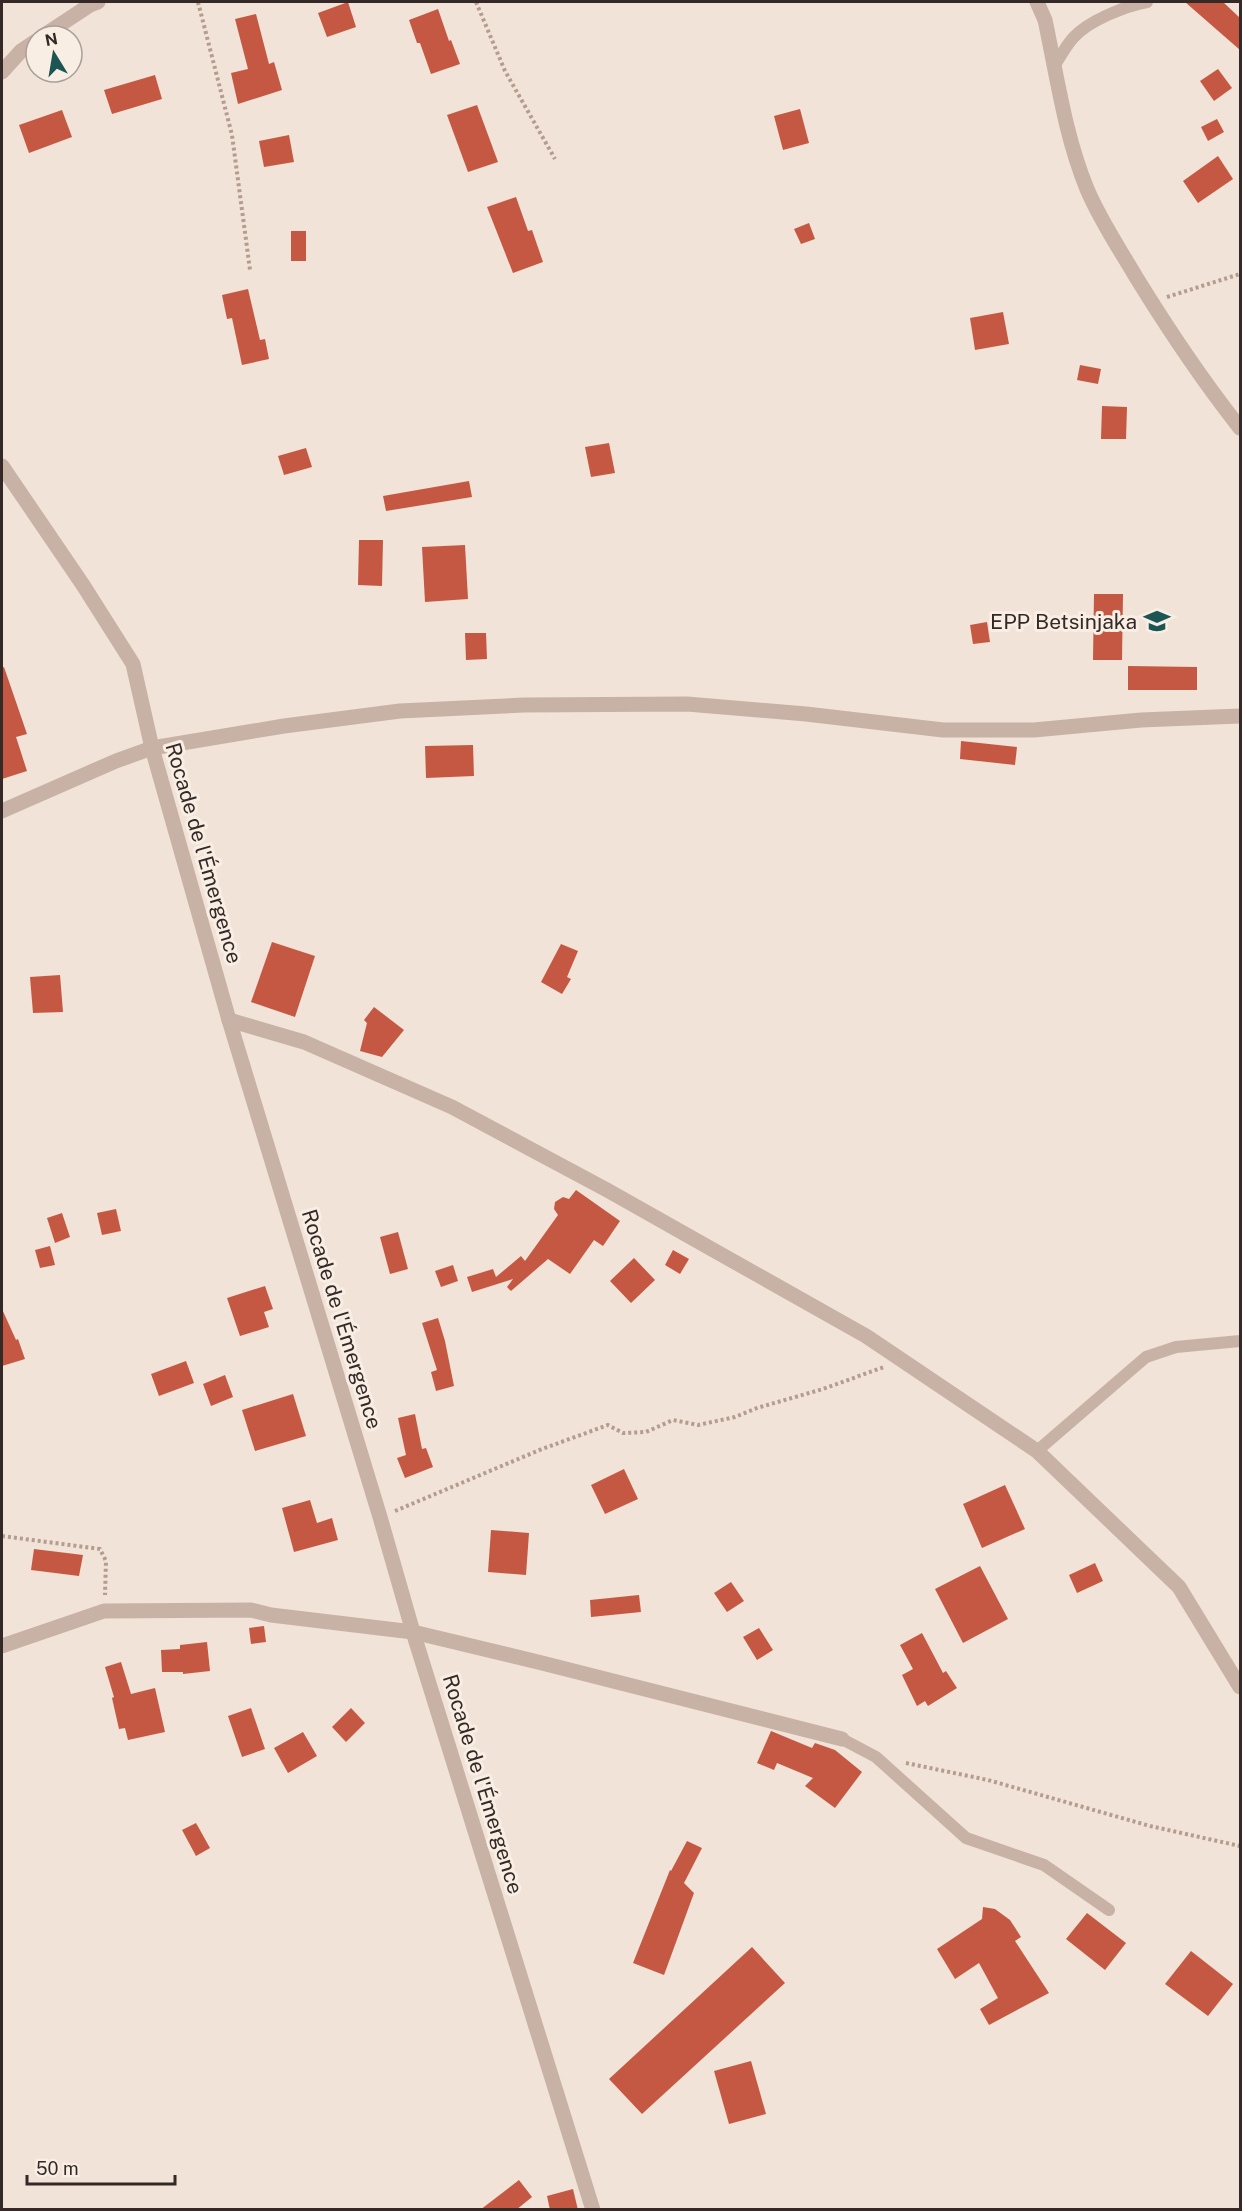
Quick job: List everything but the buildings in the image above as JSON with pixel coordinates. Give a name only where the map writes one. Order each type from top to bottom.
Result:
[{"type":"street","points":[[61,24],[90,4],[98,2]]},
{"type":"street","points":[[1037,2],[1045,20],[1072,143],[1087,189],[1111,235],[1153,304],[1212,393],[1240,428]]},
{"type":"street","points":[[2,72],[24,49]]},
{"type":"street","name":"Rocade de l'Émergence","points":[[2,466],[83,585],[133,664],[152,748],[229,1020],[413,1632],[593,2210]]},
{"type":"street","points":[[2,811],[116,761],[152,748],[284,726],[400,711],[524,705],[687,704],[797,713],[943,730],[1034,730],[1141,720],[1240,716]]},
{"type":"street","points":[[229,1020],[304,1041],[452,1107],[607,1190],[866,1336],[1037,1451],[1179,1587],[1240,1687]]},
{"type":"street","points":[[2,1646],[104,1611],[251,1610],[413,1632],[842,1739]]},
{"type":"lane","points":[[1055,65],[1073,37],[1103,17],[1130,5],[1147,2]]},
{"type":"lane","points":[[1037,1451],[1146,1356],[1176,1347],[1240,1341]]},
{"type":"lane","points":[[842,1739],[876,1757],[966,1838],[1044,1865],[1109,1910]]},
{"type":"path","points":[[198,2],[232,135],[250,270]]},
{"type":"path","points":[[476,2],[505,71],[555,159]]},
{"type":"path","points":[[1153,304],[1166,297],[1240,274]]},
{"type":"path","points":[[380,1517],[542,1449],[608,1425],[623,1433],[646,1432],[673,1420],[698,1425],[735,1417],[757,1408],[823,1389],[902,1360]]},
{"type":"path","points":[[2,1536],[100,1549],[106,1561],[104,1611]]},
{"type":"path","points":[[876,1757],[988,1780],[1150,1826],[1240,1846]]},
{"type":"place","name":"EPP Betsinjaka","points":[[1157,621]]}]
